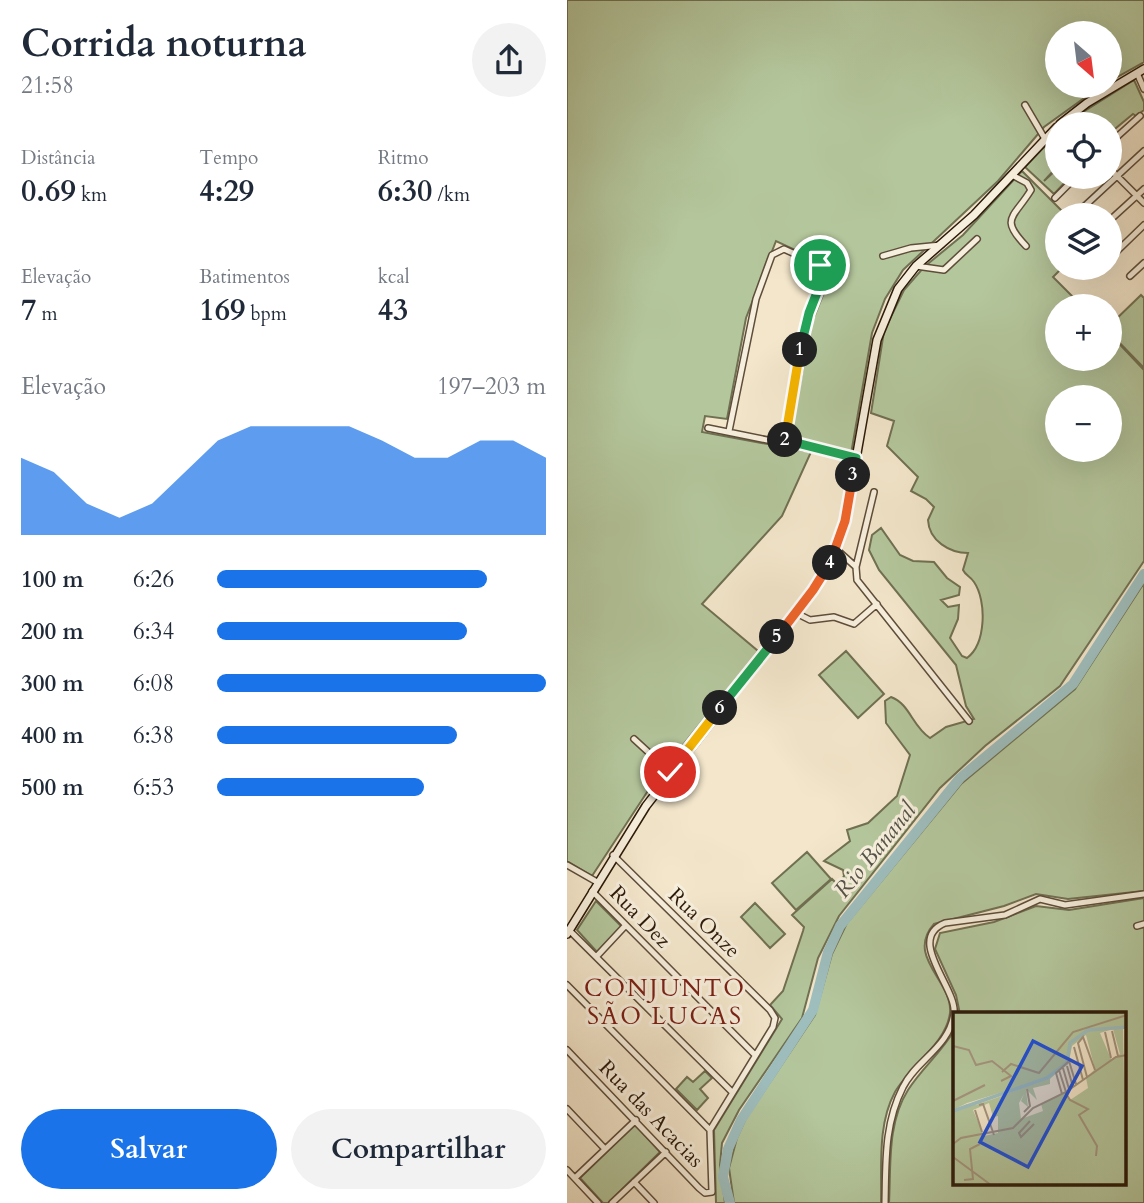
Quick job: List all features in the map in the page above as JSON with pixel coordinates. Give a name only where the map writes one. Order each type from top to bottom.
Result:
[{"type":"main road","points":[[1076,112],[1140,71]]},
{"type":"main road","points":[[568,932],[613,855],[670,772],[822,577],[836,549],[880,326],[898,289],[916,266],[941,245],[1045,139]]},
{"type":"street","points":[[1140,71],[1144,89]]},
{"type":"street","points":[[1025,105],[1045,134]]},
{"type":"street","points":[[1122,132],[1140,116]]},
{"type":"street","points":[[1122,171],[1144,151]]},
{"type":"street","points":[[1012,175],[1027,183],[1031,190],[1010,223],[1011,230],[1026,246]]},
{"type":"street","points":[[1122,180],[1144,203]]},
{"type":"street","points":[[1055,198],[1064,189]]},
{"type":"street","points":[[1088,203],[1102,189]]},
{"type":"street","points":[[1122,209],[1144,189]]},
{"type":"street","points":[[1122,247],[1144,226]]},
{"type":"street","points":[[916,266],[944,270],[977,239]]},
{"type":"street","points":[[883,257],[911,248],[941,245]]},
{"type":"street","points":[[729,431],[756,299],[775,251],[785,249],[820,265],[825,272],[809,313],[785,441]]},
{"type":"street","points":[[1131,276],[1144,264]]},
{"type":"street","points":[[708,428],[785,441],[856,458]]},
{"type":"street","points":[[874,492],[856,566],[860,586],[969,722]]},
{"type":"street","points":[[836,549],[856,566]]},
{"type":"street","points":[[796,613],[810,620],[838,618],[854,624],[877,604]]},
{"type":"street","points":[[634,739],[670,772]]},
{"type":"street","name":"Rua Onze","points":[[613,855],[773,1014],[773,1027],[755,1055]]},
{"type":"street","points":[[567,865],[597,882]]},
{"type":"street","name":"Rua Dez","points":[[592,891],[755,1055]]},
{"type":"street","points":[[953,1012],[951,995],[931,955],[931,939],[937,928],[945,923],[1005,915],[1040,899],[1065,905],[1144,894]]},
{"type":"street","points":[[1137,926],[1144,924]]},
{"type":"street","points":[[597,956],[625,926]]},
{"type":"street","points":[[568,932],[597,956],[732,1092]]},
{"type":"street","points":[[567,985],[710,1130],[755,1055]]},
{"type":"street","points":[[885,1203],[887,1135],[903,1086],[937,1051],[953,1018]]},
{"type":"street","name":"Rua das Acacias","points":[[567,1050],[704,1193],[713,1190],[710,1130]]},
{"type":"street","points":[[567,1109],[605,1149]]},
{"type":"street","points":[[575,1178],[636,1121]]},
{"type":"street","points":[[612,1203],[666,1152]]},
{"type":"street","points":[[567,1170],[598,1203]]},
{"type":"street","points":[[634,1182],[654,1203]]},
{"type":"green space","points":[[567,0],[1144,0],[1144,62],[1122,74],[1122,21],[1045,21],[1045,98],[1084,98],[1065,112],[1045,112],[1045,126],[998,181],[903,270],[885,299],[872,333],[851,454],[789,440],[812,322],[834,268],[776,241],[746,318],[727,419],[705,416],[702,432],[811,452],[782,516],[702,604],[758,651],[655,780],[592,876],[567,861]]},
{"type":"green space","points":[[1134,80],[1144,102],[1144,110],[1136,116],[1133,114],[1122,123],[1122,112],[1083,112],[1105,98],[1122,98],[1122,88]]},
{"type":"green space","points":[[1045,146],[1045,186],[1025,167]]},
{"type":"green space","points":[[1022,171],[1054,203],[1045,203],[1045,280],[1056,280],[1070,294],[1045,294],[1045,371],[1122,371],[1122,347],[1144,370],[1144,561],[1060,686],[985,746],[940,788],[839,916],[818,958],[802,1018],[739,1110],[722,1143],[720,1165],[725,1203],[716,1203],[714,1130],[782,1019],[770,1005],[783,991],[804,927],[792,915],[832,879],[838,885],[844,876],[843,870],[824,861],[850,841],[847,830],[868,823],[897,796],[910,755],[886,723],[885,701],[891,697],[897,700],[930,738],[946,727],[974,719],[966,706],[956,665],[879,570],[869,550],[872,535],[881,528],[900,555],[913,561],[934,562],[947,578],[960,587],[959,595],[941,600],[948,607],[959,605],[958,619],[950,638],[962,656],[967,658],[978,643],[983,622],[978,590],[963,570],[968,553],[954,551],[936,540],[928,520],[934,507],[911,491],[918,477],[887,446],[894,421],[871,413],[884,331],[904,290],[924,267],[963,235]]},
{"type":"green space","points":[[1141,295],[1144,298],[1144,368],[1122,345],[1122,313]]},
{"type":"green space","points":[[1144,583],[1144,891],[1068,899],[1036,894],[1004,906],[934,924],[926,936],[925,947],[932,969],[945,990],[950,1013],[942,1035],[902,1082],[889,1105],[883,1132],[881,1203],[734,1203],[729,1168],[737,1138],[746,1118],[815,1015],[832,954],[847,923],[961,784],[1075,689]]},
{"type":"green space","points":[[846,651],[884,694],[858,718],[819,675]]},
{"type":"green space","points":[[807,852],[831,879],[796,910],[772,883]]},
{"type":"green space","points":[[1144,898],[1144,1203],[889,1203],[891,1145],[896,1116],[908,1090],[953,1032],[953,1186],[1126,1186],[1126,1012],[960,1012],[956,995],[935,949],[940,933],[994,922],[1036,906],[1069,910]]},
{"type":"green space","points":[[596,901],[622,927],[597,952],[577,930]]},
{"type":"green space","points":[[755,903],[785,934],[770,948],[741,917]]},
{"type":"green space","points":[[705,1071],[712,1078],[700,1089],[708,1098],[697,1110],[676,1089],[687,1077],[693,1082]]},
{"type":"green space","points":[[635,1124],[660,1152],[608,1203],[603,1203],[580,1178]]},
{"type":"waterway","name":"Rio Bananal","points":[[730,1203],[723,1177],[728,1149],[741,1120],[813,1010],[828,952],[840,926],[960,778],[1073,684],[1144,574]]},
{"type":"district","name":"CONJUNTO SÃO LUCAS","points":[[665,1002]]},
{"type":"route","points":[[670,772],[813,590],[829,565],[845,521],[856,458],[785,441],[809,313],[825,272],[820,265]]}]
